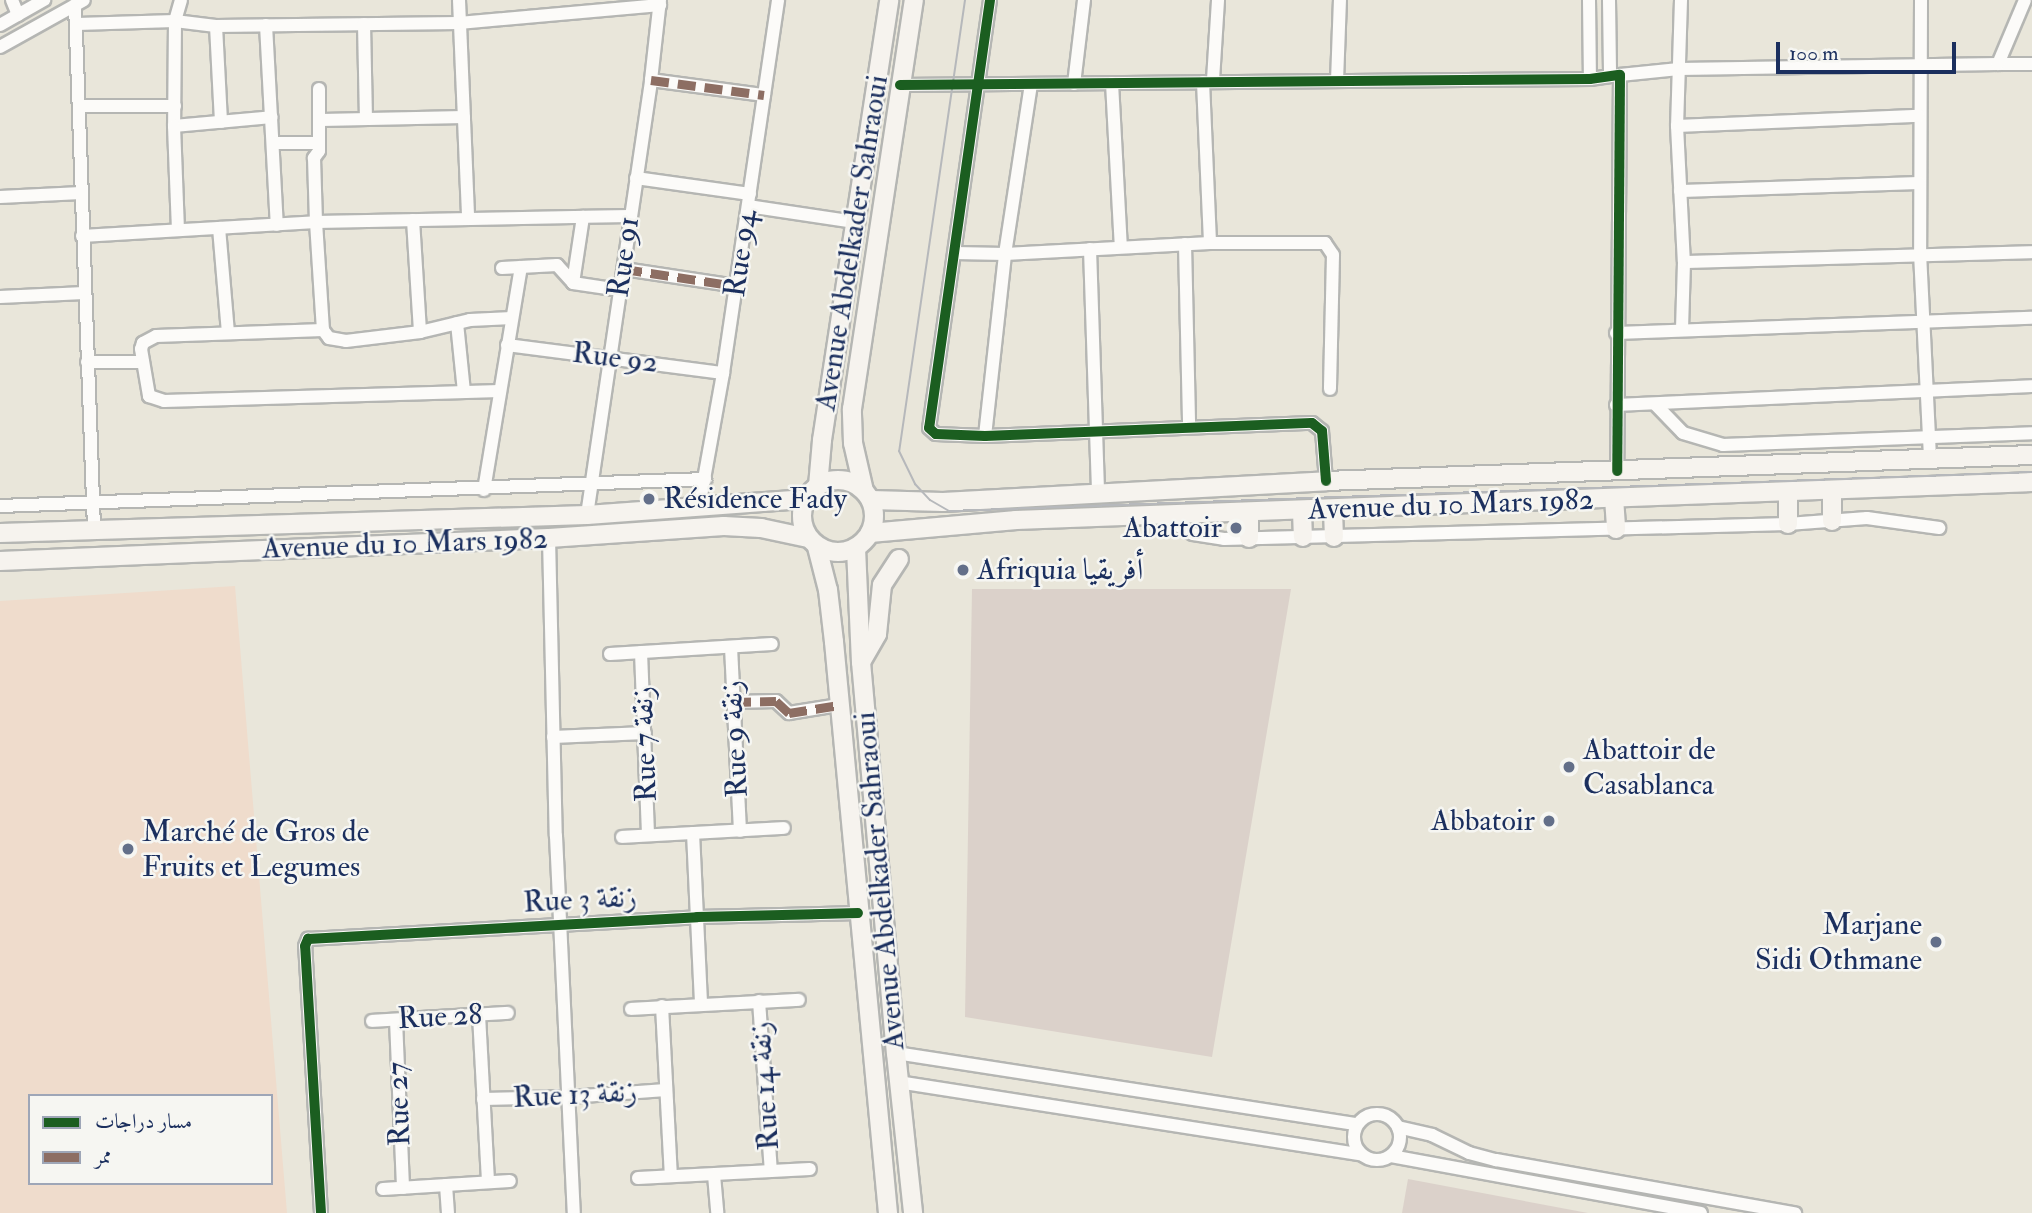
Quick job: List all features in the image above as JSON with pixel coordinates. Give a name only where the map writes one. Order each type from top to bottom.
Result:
[{"type":"main road","name":"Avenue Abdelkader Sahraoui","points":[[812,492],[889,0]]},
{"type":"main road","name":"Avenue Abdelkader Sahraoui","points":[[867,495],[853,443],[852,409],[915,0]]},
{"type":"main road","name":"Avenue du 10 Mars 1982","points":[[867,495],[943,502],[1326,481],[2032,456]]},
{"type":"main road","points":[[830,480],[843,480],[867,495],[874,522],[870,533],[856,548],[836,553],[813,542],[801,519],[812,492],[830,480]]},
{"type":"main road","name":"Avenue du 10 Mars 1982","points":[[870,533],[1016,520],[2032,482]]},
{"type":"main road","points":[[1832,490],[1832,521]]},
{"type":"main road","name":"Avenue du 10 Mars 1982","points":[[0,533],[587,515],[699,507],[812,492]]},
{"type":"main road","points":[[1788,492],[1788,524]]},
{"type":"main road","points":[[1614,498],[1616,529]]},
{"type":"main road","points":[[1333,510],[1334,537]]},
{"type":"main road","points":[[1302,511],[1303,537]]},
{"type":"main road","points":[[1249,512],[1249,538]]},
{"type":"main road","name":"Avenue du 10 Mars 1982","points":[[0,561],[549,538],[724,526],[761,528],[813,542]]},
{"type":"main road","name":"Avenue Abdelkader Sahraoui","points":[[813,542],[828,590],[888,1213]]},
{"type":"main road","name":"Avenue Abdelkader Sahraoui","points":[[856,548],[861,662],[898,1082],[914,1213]]},
{"type":"main road","points":[[861,662],[877,634],[882,585],[899,559]]},
{"type":"street","points":[[12,0],[18,15]]},
{"type":"street","points":[[0,25],[44,0]]},
{"type":"street","points":[[178,229],[174,126],[175,21],[181,0]]},
{"type":"street","points":[[459,0],[468,218]]},
{"type":"street","name":"Rue 94","points":[[699,507],[723,373],[778,0]]},
{"type":"street","points":[[990,0],[928,425],[936,434],[985,436],[1312,423],[1322,431],[1326,481]]},
{"type":"street","points":[[1074,84],[1084,0]]},
{"type":"street","points":[[1210,243],[1208,81],[1218,0]]},
{"type":"street","points":[[1337,81],[1340,0]]},
{"type":"street","points":[[1589,0],[1590,79]]},
{"type":"street","points":[[1609,0],[1615,76],[1617,471]]},
{"type":"street","points":[[1681,0],[1677,125],[1684,261],[1682,330]]},
{"type":"street","points":[[1921,0],[1920,253],[1930,460]]},
{"type":"street","points":[[1998,64],[2025,0]]},
{"type":"street","points":[[79,3],[77,24],[82,236],[94,529]]},
{"type":"street","points":[[0,47],[79,3]]},
{"type":"street","points":[[77,24],[175,21],[216,26],[459,23],[660,3]]},
{"type":"street","name":"Rue 91","points":[[587,515],[660,3]]},
{"type":"street","points":[[363,24],[366,118]]},
{"type":"street","points":[[266,25],[277,225]]},
{"type":"street","points":[[216,26],[221,122]]},
{"type":"street","points":[[900,85],[1590,79],[1679,69],[2032,64]]},
{"type":"street","points":[[651,80],[764,95]]},
{"type":"street","points":[[1112,83],[1121,247]]},
{"type":"street","points":[[985,436],[1005,254],[1031,84]]},
{"type":"street","points":[[319,89],[319,151],[314,158],[323,330]]},
{"type":"street","points":[[79,106],[175,106]]},
{"type":"street","points":[[1677,125],[1919,116]]},
{"type":"street","points":[[174,126],[272,117]]},
{"type":"street","points":[[321,120],[464,117]]},
{"type":"street","points":[[273,144],[319,143]]},
{"type":"street","points":[[636,178],[855,222]]},
{"type":"street","points":[[1680,191],[1920,183]]},
{"type":"street","points":[[0,197],[81,193]]},
{"type":"street","points":[[82,236],[316,222],[630,216]]},
{"type":"street","points":[[573,283],[583,217]]},
{"type":"street","points":[[414,220],[420,332]]},
{"type":"street","points":[[219,228],[228,333]]},
{"type":"street","points":[[955,253],[1005,254],[1210,243],[1328,244],[1333,255],[1330,389]]},
{"type":"street","points":[[1185,244],[1189,427]]},
{"type":"street","points":[[1090,249],[1098,493]]},
{"type":"street","points":[[1684,261],[1920,253],[2032,253]]},
{"type":"street","points":[[502,268],[557,265],[573,283],[620,290]]},
{"type":"street","points":[[484,490],[521,267]]},
{"type":"street","points":[[624,269],[736,286]]},
{"type":"street","points":[[0,297],[84,293]]},
{"type":"street","points":[[500,391],[164,401],[149,396],[143,362],[143,343],[156,336],[323,330],[336,341],[420,332],[457,323],[512,318]]},
{"type":"street","points":[[1616,333],[2032,318]]},
{"type":"street","points":[[457,323],[464,392]]},
{"type":"street","name":"Rue 92","points":[[507,345],[611,356],[723,373]]},
{"type":"street","points":[[87,362],[143,362]]},
{"type":"street","points":[[1616,405],[1928,393],[2032,386]]},
{"type":"street","points":[[1655,404],[1683,433],[1723,445],[2032,433]]},
{"type":"street","points":[[0,506],[92,500],[484,490],[705,479]]},
{"type":"street","points":[[1160,516],[1203,537],[1249,538],[1788,524],[1867,518],[1938,528]]},
{"type":"street","points":[[549,538],[553,737],[574,1213]]},
{"type":"street","points":[[610,654],[772,644]]},
{"type":"street","name":"Rue 9 زنقة","points":[[731,647],[740,831]]},
{"type":"street","name":"Rue 7 زنقة","points":[[641,652],[648,835]]},
{"type":"street","points":[[733,702],[776,701],[789,713],[839,705]]},
{"type":"street","points":[[553,737],[645,733]]},
{"type":"street","points":[[622,838],[784,828]]},
{"type":"street","points":[[693,833],[702,1003]]},
{"type":"street","name":"Rue 3 زنقة","points":[[321,1213],[306,941],[696,918],[858,913]]},
{"type":"street","points":[[631,1009],[702,1003],[799,1000]]},
{"type":"street","name":"Rue 14 زنقة","points":[[759,1001],[771,1171]]},
{"type":"street","name":"Rue 13 زنقة","points":[[662,1006],[671,1176]]},
{"type":"street","name":"Rue 28","points":[[372,1021],[508,1013]]},
{"type":"street","points":[[479,1015],[488,1182]]},
{"type":"street","name":"Rue 27","points":[[396,1020],[403,1188]]},
{"type":"street","points":[[896,1053],[1357,1124]]},
{"type":"street","points":[[898,1082],[1360,1154],[1376,1161],[1391,1156],[1701,1213]]},
{"type":"street","name":"Rue 13 زنقة","points":[[483,1098],[569,1097],[666,1090]]},
{"type":"street","points":[[1360,1154],[1353,1139],[1357,1124],[1370,1114],[1378,1114],[1393,1120],[1398,1127],[1400,1142],[1391,1156]]},
{"type":"street","points":[[1398,1127],[1432,1135],[1469,1153],[1496,1160],[1795,1213]]},
{"type":"street","points":[[638,1178],[810,1169]]},
{"type":"street","points":[[714,1175],[717,1213]]},
{"type":"street","points":[[383,1189],[510,1181]]},
{"type":"street","points":[[446,1185],[447,1213]]},
{"type":"shaded area","name":"Marché de Gros de Fruits et Legumes","points":[[235,586],[287,1213],[0,1213],[0,601]]},
{"type":"shaded area","name":"Abattoir","points":[[972,589],[1291,589],[1212,1057],[965,1017]]},
{"type":"shaded area","points":[[1408,1179],[1588,1213],[1402,1213]]},
{"type":"tram line","points":[[965,0],[899,451],[915,484],[930,500],[949,511],[2032,472]]},
{"type":"marked path","points":[[651,80],[764,95]]},
{"type":"marked path","points":[[624,269],[736,286]]},
{"type":"marked path","points":[[733,702],[776,701],[789,713],[839,705]]},
{"type":"cycle path","points":[[990,0],[929,428],[936,434],[985,436],[1312,423],[1322,431],[1326,481]]},
{"type":"cycle path","points":[[900,85],[1590,79],[1620,75],[1617,471]]},
{"type":"cycle path","points":[[321,1213],[305,946],[308,939],[697,917],[858,913]]},
{"type":"place","name":"Résidence Fady","points":[[649,499]]},
{"type":"place","name":"Abattoir","points":[[1236,528]]},
{"type":"place","name":"Afriquia أفريقيا","points":[[963,570]]},
{"type":"place","name":"Abattoir de Casablanca","points":[[1569,767]]},
{"type":"place","name":"Abbatoir","points":[[1549,821]]},
{"type":"place","name":"Marché de Gros de Fruits et Legumes","points":[[128,849]]},
{"type":"place","name":"Marjane Sidi Othmane","points":[[1936,942]]}]
